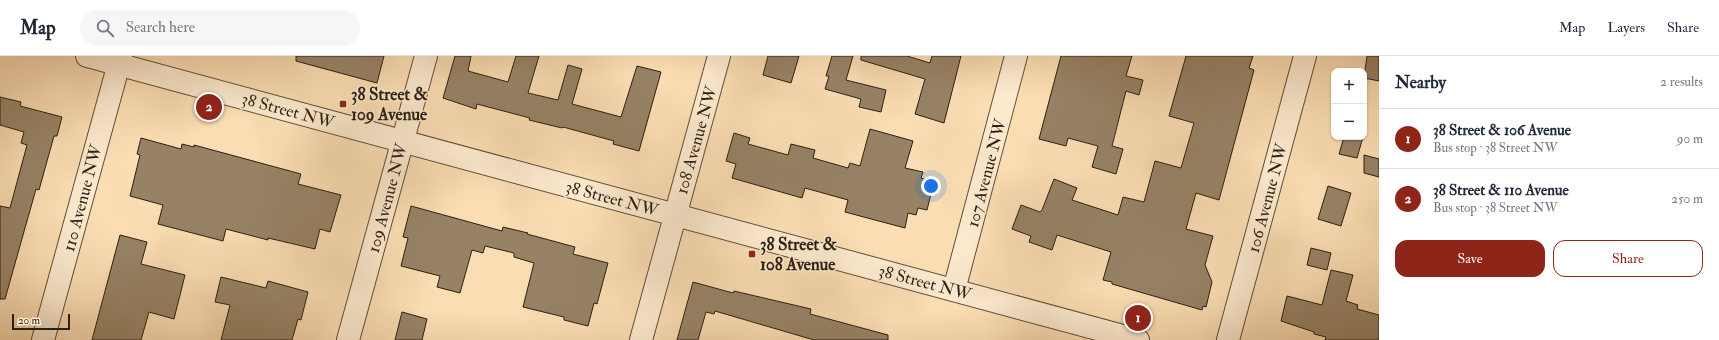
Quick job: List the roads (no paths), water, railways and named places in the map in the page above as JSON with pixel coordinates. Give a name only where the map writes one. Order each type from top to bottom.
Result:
[{"type":"street","name":"38 Street NW","points":[[87,56],[119,60],[675,215],[1138,340]]},
{"type":"street","name":"109 Avenue NW","points":[[348,340],[426,56]]},
{"type":"street","name":"108 Avenue NW","points":[[641,340],[719,56]]},
{"type":"street","name":"107 Avenue NW","points":[[954,290],[1016,56]]},
{"type":"street","name":"106 Avenue NW","points":[[1228,340],[1305,56]]},
{"type":"street","name":"110 Avenue NW","points":[[44,340],[119,60]]},
{"type":"place","name":"38 Street & 109 Avenue","points":[[343,104]]},
{"type":"place","name":"38 Street & 110 Avenue","points":[[209,107]]},
{"type":"place","name":"38 Street & 108 Avenue","points":[[752,254]]},
{"type":"place","name":"38 Street & 106 Avenue","points":[[1138,318]]}]
